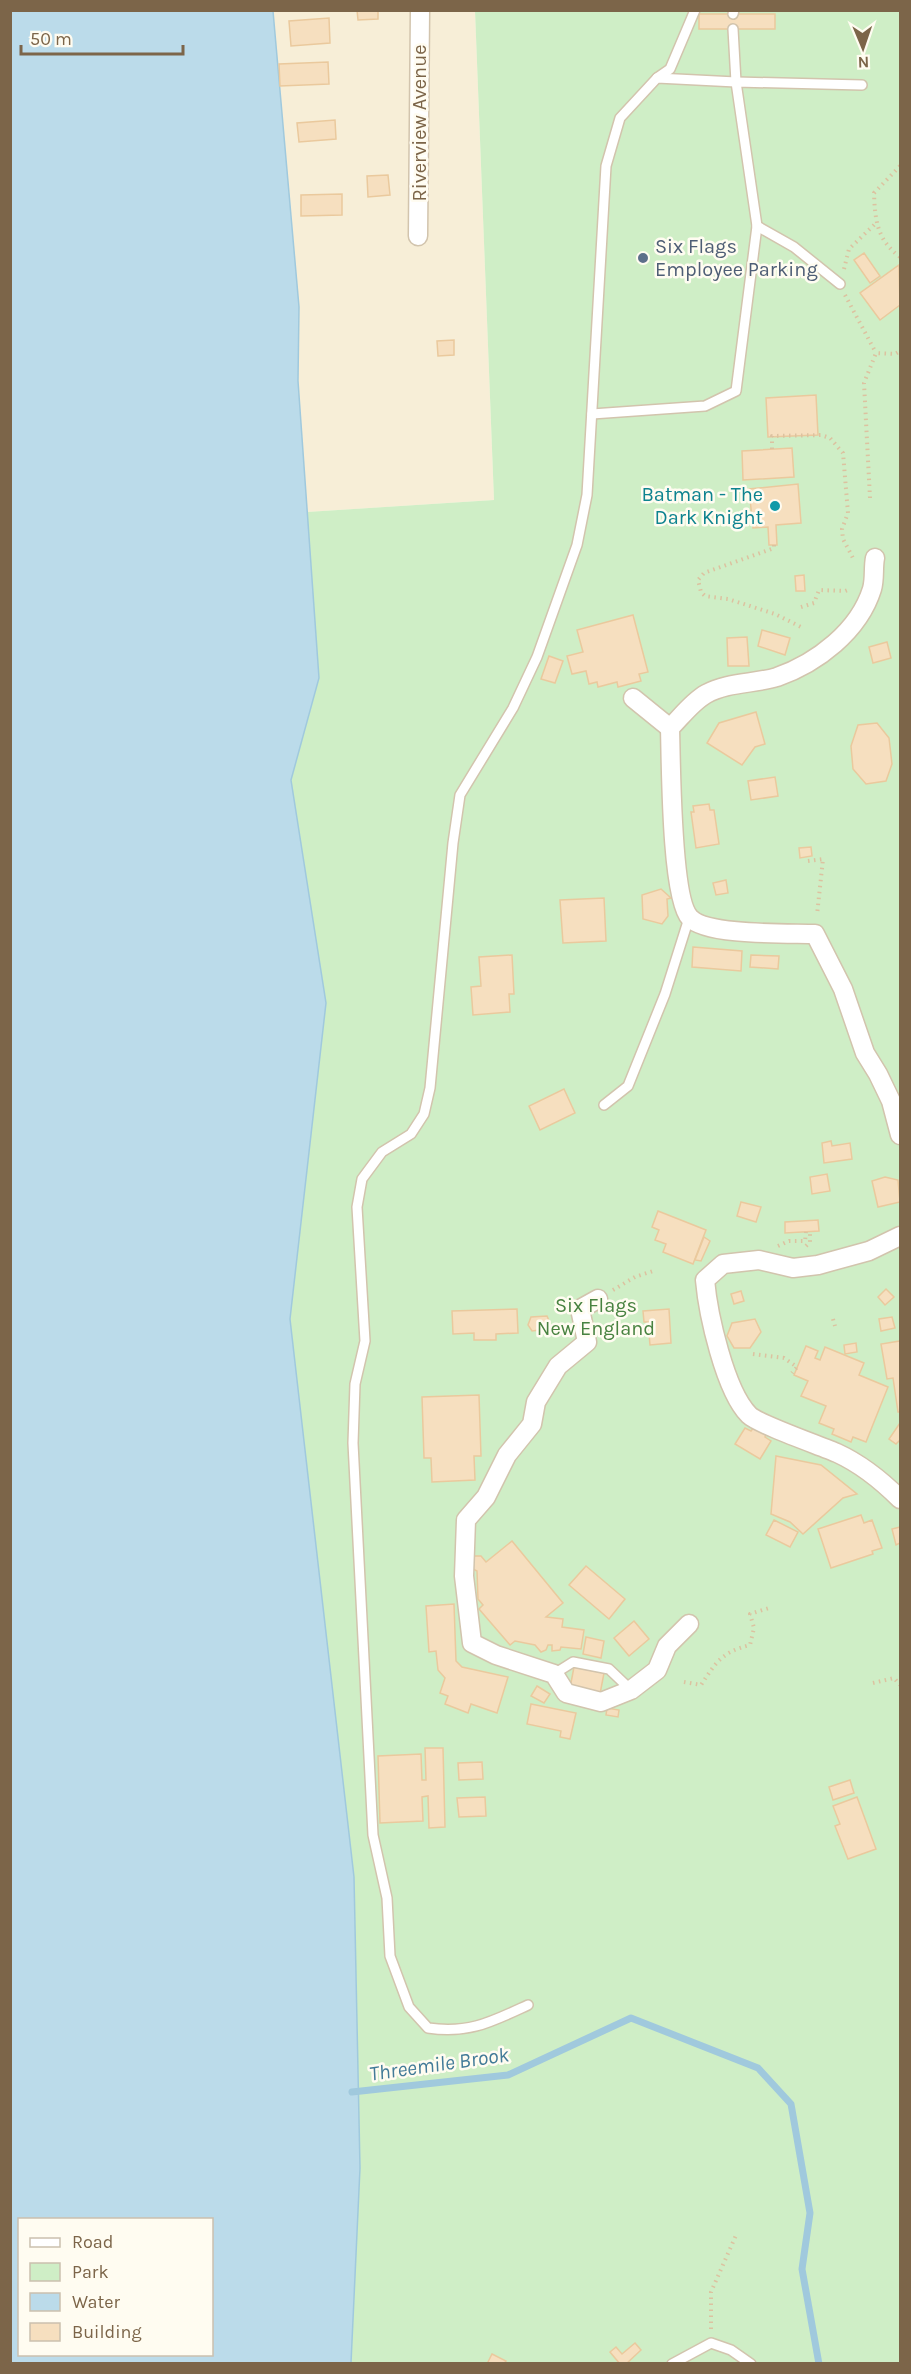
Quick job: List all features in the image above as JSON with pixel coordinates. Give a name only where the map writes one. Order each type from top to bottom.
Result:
[{"type":"street","name":"Riverview Avenue","points":[[418,236],[420,10]]},
{"type":"street","points":[[670,728],[705,695],[721,688],[778,676],[829,650],[853,625],[866,604],[872,588],[874,558]]},
{"type":"street","points":[[633,698],[670,728],[678,878],[682,900],[689,918],[699,924],[726,930],[815,934],[843,989],[865,1053],[891,1101],[900,1135]]},
{"type":"street","points":[[900,1236],[869,1251],[818,1265],[794,1268],[759,1260],[723,1264],[705,1280],[707,1305],[718,1349],[737,1400],[750,1417],[839,1454],[878,1477],[900,1499]]},
{"type":"street","points":[[598,1299],[580,1309],[587,1342],[558,1366],[536,1402],[532,1424],[507,1455],[486,1497],[466,1520],[464,1576],[472,1643],[496,1655],[554,1674],[566,1693],[601,1701],[631,1690],[657,1670],[667,1646],[689,1624]]},
{"type":"lane","points":[[528,2005],[495,2020],[454,2032],[428,2028],[409,2007],[390,1956],[387,1898],[373,1835],[356,1516],[353,1443],[355,1384],[364,1341],[357,1207],[362,1179],[382,1152],[411,1134],[424,1114],[430,1088],[453,843],[460,795],[513,708],[537,657],[560,599],[577,545],[587,495],[606,166],[620,118],[657,78],[670,69],[694,10]]},
{"type":"lane","points":[[592,414],[705,406],[736,391],[757,226],[736,82],[733,29]]},
{"type":"lane","points":[[657,78],[862,85]]},
{"type":"lane","points":[[757,226],[794,247],[840,284]]},
{"type":"lane","points":[[604,1105],[628,1086],[665,994],[689,918]]},
{"type":"lane","points":[[554,1674],[573,1662],[609,1669],[631,1690]]},
{"type":"lane","points":[[672,2364],[711,2343],[731,2349],[751,2364]]},
{"type":"path","points":[[900,166],[874,193],[875,224],[892,251],[900,257]]},
{"type":"path","points":[[870,498],[864,383],[876,353],[895,354],[900,351]]},
{"type":"path","points":[[772,449],[772,436],[818,435],[830,438],[843,453],[848,503],[843,539],[857,569]]},
{"type":"path","points":[[774,545],[774,548],[704,573],[698,580],[701,592],[705,596],[728,599],[775,614],[803,628]]},
{"type":"path","points":[[801,607],[814,603],[819,590],[845,591],[855,583]]},
{"type":"path","points":[[808,861],[823,859],[815,934]]},
{"type":"path","points":[[776,1255],[777,1247],[782,1242],[805,1241],[808,1231],[810,1242],[806,1246],[783,1247],[782,1254]]},
{"type":"path","points":[[598,1299],[635,1277],[653,1271]]},
{"type":"path","points":[[833,1319],[835,1326]]},
{"type":"path","points":[[753,1354],[784,1358],[797,1367],[792,1373]]},
{"type":"path","points":[[684,1682],[701,1685],[717,1661],[730,1650],[750,1645],[754,1628],[750,1614],[769,1608]]},
{"type":"path","points":[[873,1683],[894,1678],[900,1685]]},
{"type":"path","points":[[711,2343],[711,2292],[737,2233]]},
{"type":"shaded area","points":[[273,11],[475,11],[494,500],[307,512],[298,381],[299,307]]},
{"type":"green space","name":"Six Flags New England","points":[[475,11],[900,11],[900,2363],[351,2363],[360,2168],[354,1877],[290,1319],[326,1003],[291,780],[319,678],[307,512],[494,500]]},
{"type":"water","points":[[11,10],[273,11],[299,307],[298,381],[319,678],[291,780],[326,1003],[290,1319],[354,1877],[360,2168],[351,2363],[11,2363]]},
{"type":"building","points":[[357,10],[378,10],[378,19],[358,20]]},
{"type":"building","points":[[699,14],[775,14],[775,29],[699,29]]},
{"type":"building","points":[[329,18],[330,43],[291,46],[289,21]]},
{"type":"building","points":[[328,62],[329,84],[280,86],[279,64]]},
{"type":"building","points":[[335,120],[336,139],[299,142],[297,123]]},
{"type":"building","points":[[388,175],[390,195],[368,197],[367,176]]},
{"type":"building","points":[[342,194],[342,215],[301,216],[301,195]]},
{"type":"building","points":[[864,253],[880,276],[870,283],[854,260]]},
{"type":"building","points":[[899,265],[900,305],[880,320],[860,293]]},
{"type":"building","points":[[454,340],[454,355],[438,356],[437,341]]},
{"type":"building","points":[[816,395],[818,435],[768,437],[766,398]]},
{"type":"building","points":[[792,448],[794,477],[743,480],[742,451]]},
{"type":"building","name":"Batman - The Dark Knight","points":[[798,484],[801,523],[776,525],[777,545],[769,545],[768,527],[753,528],[749,489]]},
{"type":"building","points":[[804,575],[805,591],[796,591],[795,576]]},
{"type":"building","points":[[633,615],[648,672],[639,674],[641,681],[618,687],[617,682],[598,687],[597,682],[589,684],[586,671],[572,674],[567,656],[583,652],[577,630]]},
{"type":"building","points":[[762,630],[790,638],[785,655],[758,646]]},
{"type":"building","points":[[747,637],[749,666],[728,666],[727,638]]},
{"type":"building","points":[[887,642],[891,658],[873,663],[869,647]]},
{"type":"building","points":[[549,656],[563,661],[555,683],[541,679]]},
{"type":"building","points":[[756,712],[765,744],[755,747],[742,765],[707,743],[719,723]]},
{"type":"building","points":[[877,723],[889,738],[892,764],[886,781],[866,784],[853,769],[851,746],[858,725]]},
{"type":"building","points":[[775,777],[778,796],[751,800],[748,781]]},
{"type":"building","points":[[709,804],[710,810],[714,810],[719,844],[696,848],[691,812],[694,812],[693,806]]},
{"type":"building","points":[[811,847],[812,856],[800,858],[799,848]]},
{"type":"building","points":[[726,880],[728,893],[716,895],[713,883]]},
{"type":"building","points":[[661,889],[671,898],[667,899],[668,916],[662,924],[643,919],[642,895]]},
{"type":"building","points":[[604,898],[606,941],[563,943],[560,900]]},
{"type":"building","points":[[693,947],[742,951],[741,971],[692,967]]},
{"type":"building","points":[[512,955],[514,994],[509,994],[510,1012],[473,1015],[471,987],[481,986],[479,957]]},
{"type":"building","points":[[751,955],[779,956],[778,969],[750,967]]},
{"type":"building","points":[[564,1089],[575,1113],[540,1130],[529,1106]]},
{"type":"building","points":[[831,1141],[832,1146],[850,1143],[852,1159],[824,1163],[822,1143]]},
{"type":"building","points":[[827,1174],[830,1191],[812,1194],[810,1177]]},
{"type":"building","points":[[885,1177],[898,1180],[900,1202],[878,1207],[872,1181]]},
{"type":"building","points":[[741,1202],[761,1207],[756,1222],[737,1216]]},
{"type":"building","points":[[658,1211],[706,1230],[693,1264],[663,1252],[666,1244],[655,1240],[659,1230],[652,1227]]},
{"type":"building","points":[[818,1220],[819,1231],[785,1233],[785,1222]]},
{"type":"building","points":[[704,1237],[710,1241],[701,1261],[695,1260]]},
{"type":"building","points":[[886,1289],[894,1297],[885,1305],[878,1297]]},
{"type":"building","points":[[741,1291],[744,1301],[734,1304],[731,1294]]},
{"type":"building","points":[[517,1309],[518,1333],[496,1334],[496,1340],[474,1340],[474,1333],[453,1334],[452,1311]]},
{"type":"building","points":[[669,1309],[671,1343],[650,1345],[648,1322],[644,1322],[643,1311]]},
{"type":"building","points":[[547,1316],[550,1323],[548,1329],[532,1331],[528,1325],[531,1317]]},
{"type":"building","points":[[892,1317],[895,1328],[881,1331],[879,1319]]},
{"type":"building","points":[[755,1319],[761,1332],[750,1348],[734,1348],[727,1336],[732,1323]]},
{"type":"building","points":[[900,1341],[900,1412],[898,1412],[893,1378],[887,1379],[881,1344]]},
{"type":"building","points":[[856,1343],[857,1352],[845,1354],[844,1345]]},
{"type":"building","points":[[806,1346],[818,1351],[815,1358],[820,1360],[825,1347],[864,1363],[859,1375],[888,1387],[866,1442],[853,1437],[851,1442],[832,1434],[834,1429],[819,1423],[826,1406],[801,1396],[808,1381],[794,1375]]},
{"type":"building","points":[[479,1395],[481,1456],[474,1456],[475,1480],[432,1482],[431,1458],[424,1458],[422,1397]]},
{"type":"building","points":[[900,1423],[900,1440],[896,1444],[889,1439]]},
{"type":"building","points":[[754,1427],[766,1434],[765,1437],[771,1441],[760,1459],[735,1444],[745,1428],[751,1431]]},
{"type":"building","points":[[776,1456],[821,1465],[857,1494],[843,1498],[803,1534],[790,1522],[771,1514]]},
{"type":"building","points":[[861,1515],[864,1523],[872,1520],[882,1548],[872,1551],[873,1554],[831,1568],[818,1529]]},
{"type":"building","points":[[774,1520],[798,1532],[790,1547],[766,1535]]},
{"type":"building","points":[[900,1527],[900,1543],[896,1545],[892,1529]]},
{"type":"building","points":[[512,1541],[563,1603],[546,1617],[563,1619],[562,1627],[584,1630],[581,1649],[561,1647],[560,1650],[552,1651],[552,1645],[548,1645],[546,1650],[541,1652],[535,1645],[515,1641],[510,1645],[479,1609],[483,1605],[478,1599],[477,1571],[471,1568],[470,1560],[474,1556],[481,1556],[486,1562]]},
{"type":"building","points":[[586,1566],[625,1599],[609,1619],[569,1585]]},
{"type":"building","points":[[454,1604],[456,1661],[462,1667],[508,1677],[497,1713],[471,1704],[468,1713],[445,1704],[448,1696],[440,1693],[445,1678],[438,1670],[436,1651],[429,1652],[426,1606]]},
{"type":"building","points":[[634,1621],[649,1639],[629,1656],[614,1638]]},
{"type":"building","points":[[586,1637],[604,1641],[601,1658],[583,1654]]},
{"type":"building","points":[[574,1667],[604,1673],[600,1694],[570,1688]]},
{"type":"building","points":[[537,1686],[550,1694],[544,1703],[531,1696]]},
{"type":"building","points":[[531,1704],[576,1713],[570,1739],[560,1737],[561,1731],[527,1724]]},
{"type":"building","points":[[607,1708],[619,1710],[618,1717],[606,1715]]},
{"type":"building","points":[[425,1748],[443,1748],[445,1827],[429,1828],[428,1796],[422,1797],[423,1821],[380,1823],[378,1756],[421,1754],[422,1780],[426,1780]]},
{"type":"building","points":[[482,1762],[483,1779],[459,1780],[458,1763]]},
{"type":"building","points":[[850,1780],[854,1793],[833,1800],[829,1787]]},
{"type":"building","points":[[485,1797],[486,1816],[459,1817],[457,1798]]},
{"type":"building","points":[[857,1797],[876,1849],[848,1859],[835,1826],[840,1824],[833,1806]]},
{"type":"building","points":[[635,2343],[641,2350],[626,2364],[620,2364],[610,2352],[616,2347],[622,2354]]},
{"type":"building","points":[[492,2354],[506,2361],[504,2364],[487,2364]]},
{"type":"waterway","name":"Threemile Brook","points":[[352,2092],[508,2075],[631,2018],[758,2068],[791,2104],[810,2213],[802,2269],[819,2364]]},
{"type":"place","name":"Six Flags Employee Parking","points":[[643,258]]},
{"type":"place","name":"Batman - The Dark Knight","points":[[775,506]]}]
